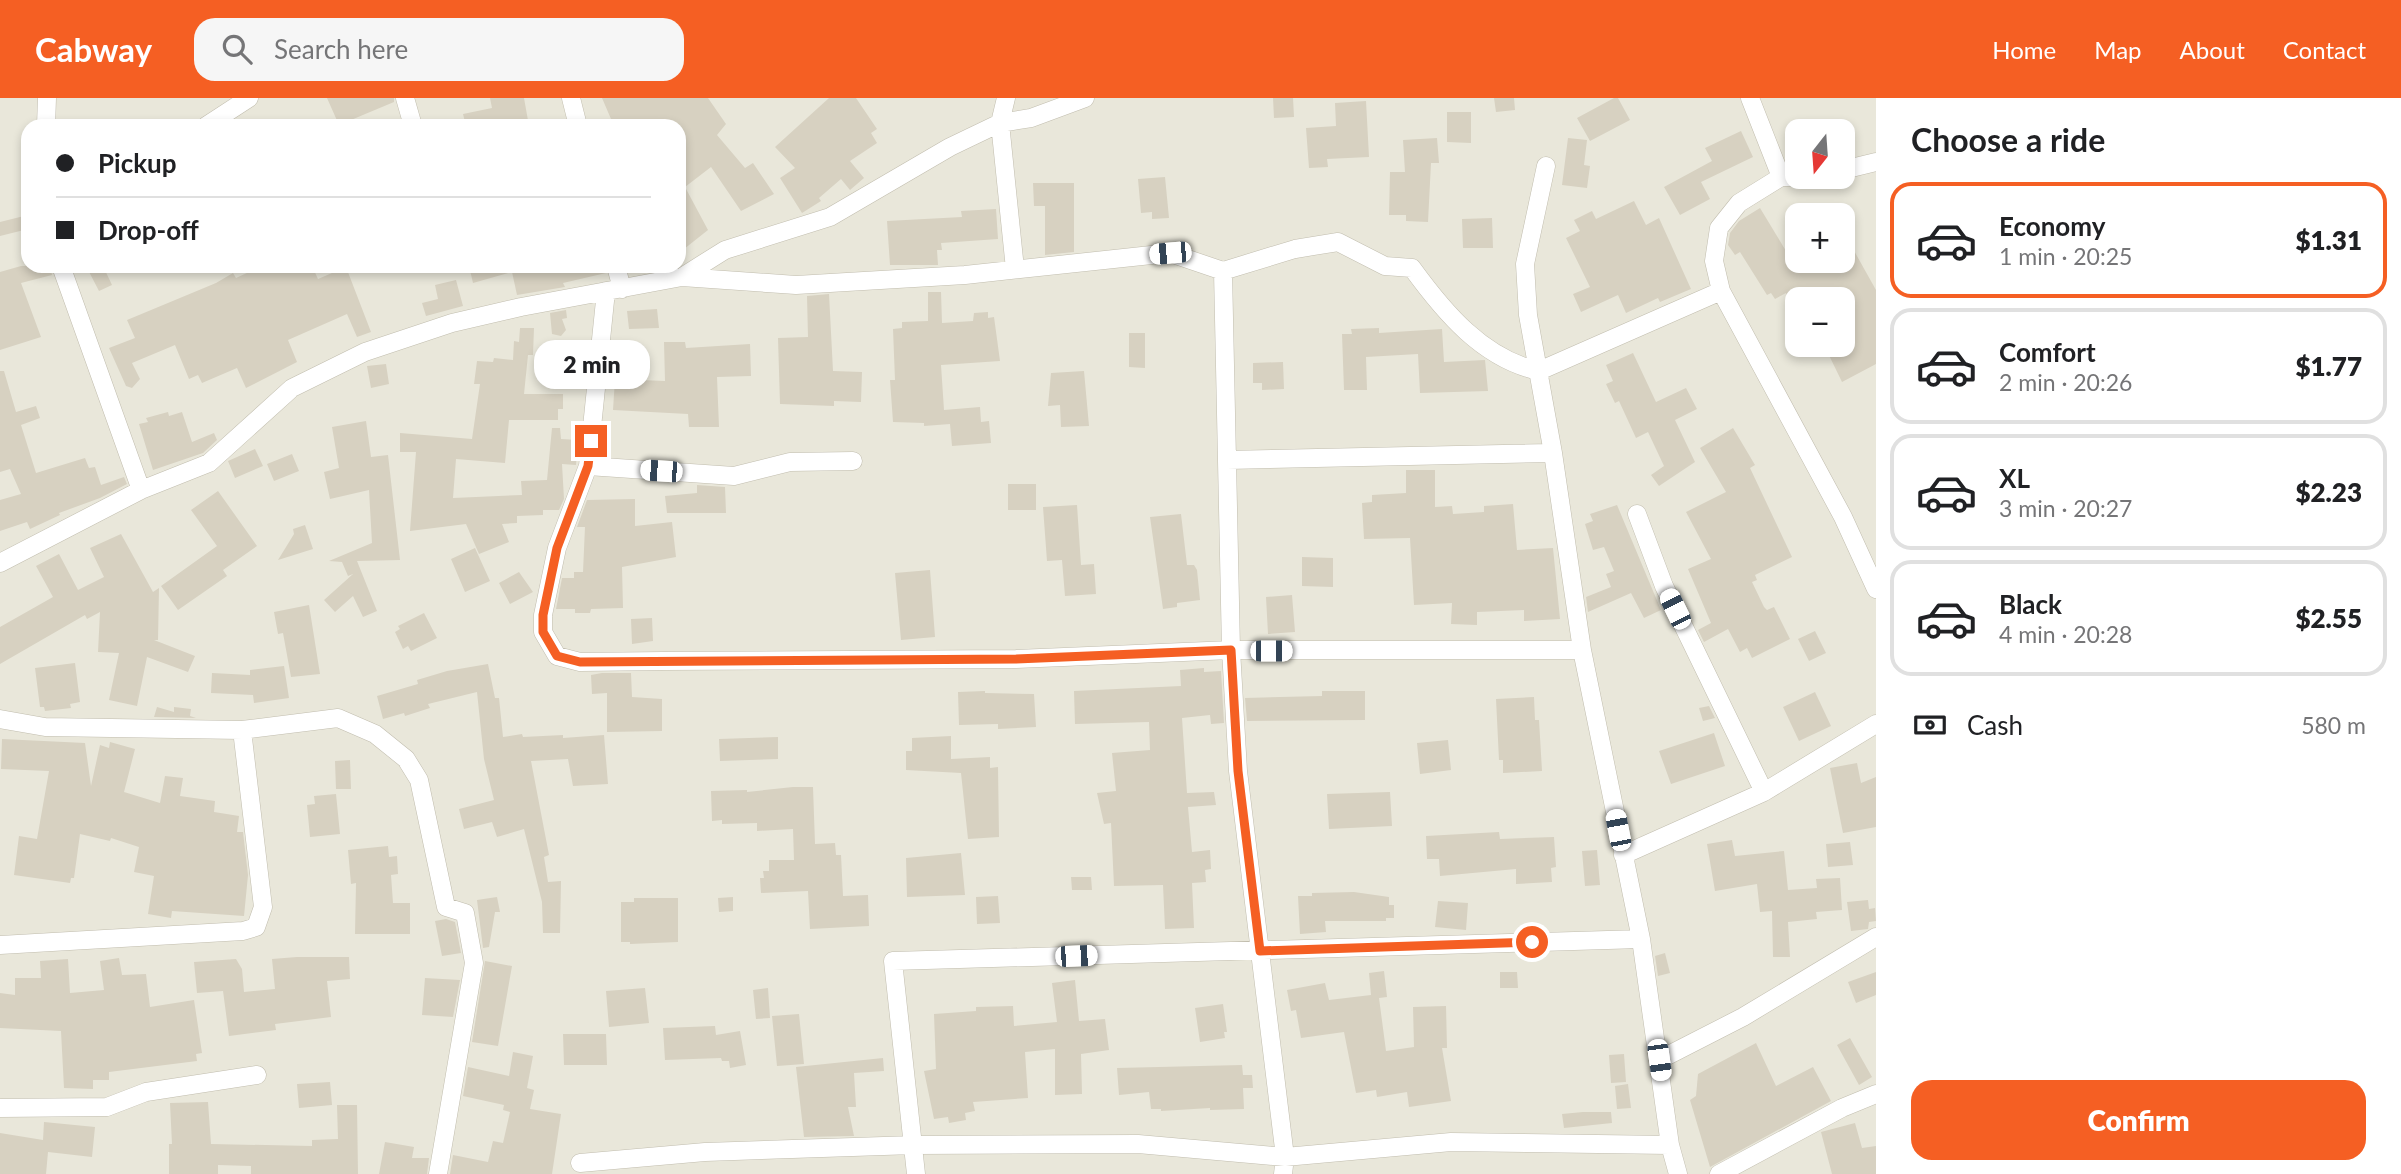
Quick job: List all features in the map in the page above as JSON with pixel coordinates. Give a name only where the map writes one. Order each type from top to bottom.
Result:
[{"type":"street","points":[[46,119],[47,98]]},
{"type":"street","points":[[405,98],[412,119]]},
{"type":"street","points":[[571,98],[576,119]]},
{"type":"street","points":[[1006,98],[1000,123],[1015,269]]},
{"type":"street","points":[[682,277],[725,250],[830,217],[950,147],[1000,123],[1031,118],[1085,98]]},
{"type":"street","points":[[1750,98],[1785,169]]},
{"type":"street","points":[[216,119],[242,100]]},
{"type":"street","points":[[1855,168],[1875,164]]},
{"type":"street","points":[[1546,166],[1525,264],[1528,315],[1553,453],[1582,650],[1641,939],[1670,1145],[1678,1174]]},
{"type":"street","points":[[1785,179],[1739,203],[1718,228],[1714,261],[1721,291],[1843,517],[1876,589]]},
{"type":"street","points":[[0,563],[141,490],[209,463],[292,388],[365,352],[452,323],[682,277],[796,285],[1015,269],[1170,253],[1223,271],[1295,249],[1338,242],[1385,266],[1412,268],[1450,319],[1513,366],[1539,371],[1721,291]]},
{"type":"street","points":[[1223,271],[1231,650],[1238,771],[1284,1165]]},
{"type":"street","points":[[64,273],[141,490]]},
{"type":"street","points":[[615,273],[588,466],[557,548],[543,615],[543,632],[557,656],[580,662],[1002,659],[1231,650],[1582,650]]},
{"type":"street","points":[[1227,460],[1553,453]]},
{"type":"street","points":[[588,466],[734,476],[790,462],[853,461]]},
{"type":"street","points":[[1637,514],[1664,586],[1764,792]]},
{"type":"street","points":[[0,719],[45,727],[243,730],[338,718],[374,734],[406,759],[419,780],[446,907],[465,913],[474,963],[438,1174]]},
{"type":"street","points":[[1623,855],[1764,792],[1876,724]]},
{"type":"street","points":[[0,945],[243,931],[256,927],[264,907],[243,730]]},
{"type":"street","points":[[1659,1060],[1743,1017],[1876,937]]},
{"type":"street","points":[[916,1174],[893,961],[1641,939]]},
{"type":"street","points":[[0,1108],[107,1107],[146,1092],[257,1075]]},
{"type":"street","points":[[1719,1174],[1842,1108],[1876,1094]]},
{"type":"street","points":[[580,1163],[705,1152],[914,1145],[1138,1144],[1284,1165],[1451,1142],[1670,1145]]},
{"type":"shaded area","points":[[0,98],[1876,98],[1876,1174],[0,1174]]},
{"type":"building","points":[[327,98],[394,98],[394,102],[353,119],[336,119]]},
{"type":"building","points":[[490,98],[524,98],[528,119],[464,119],[463,114],[492,108]]},
{"type":"building","points":[[602,98],[708,98],[726,124],[717,135],[745,168],[753,163],[774,194],[741,211],[711,167],[686,186],[686,119],[611,119]]},
{"type":"building","points":[[829,98],[856,98],[877,129],[871,133],[877,143],[850,161],[864,178],[850,190],[841,179],[819,198],[821,201],[802,213],[780,178],[795,168],[775,147]]},
{"type":"building","points":[[1273,98],[1293,98],[1294,117],[1274,118]]},
{"type":"building","points":[[1494,98],[1514,98],[1515,110],[1496,112]]},
{"type":"building","points":[[1618,98],[1630,120],[1590,141],[1577,118]]},
{"type":"building","points":[[1366,101],[1369,157],[1327,159],[1328,167],[1309,168],[1306,128],[1336,126],[1335,103]]},
{"type":"building","points":[[1447,112],[1471,112],[1471,143],[1447,142]]},
{"type":"building","points":[[1741,131],[1753,157],[1701,182],[1710,199],[1680,215],[1664,187],[1712,161],[1705,148]]},
{"type":"building","points":[[1437,138],[1439,163],[1431,163],[1428,222],[1406,221],[1406,215],[1389,215],[1390,172],[1405,172],[1403,140]]},
{"type":"building","points":[[1568,138],[1587,140],[1584,165],[1590,166],[1587,188],[1562,185]]},
{"type":"building","points":[[1165,177],[1169,218],[1152,219],[1152,212],[1141,213],[1138,179]]},
{"type":"building","points":[[1033,183],[1074,183],[1074,252],[1045,255],[1045,206],[1034,206]]},
{"type":"building","points":[[686,189],[708,230],[686,247]]},
{"type":"building","points":[[1634,201],[1646,225],[1659,218],[1691,289],[1660,302],[1658,298],[1626,313],[1618,295],[1581,312],[1573,294],[1590,287],[1566,238],[1580,231],[1574,220],[1592,211],[1596,219]]},
{"type":"building","points":[[1760,208],[1785,249],[1785,273],[1855,273],[1855,252],[1876,290],[1876,364],[1842,382],[1830,357],[1855,357],[1855,287],[1785,287],[1785,294],[1775,299],[1771,293],[1767,295],[1740,252],[1735,255],[1728,245],[1730,233],[1739,221]]},
{"type":"building","points":[[996,209],[998,239],[941,243],[942,250],[937,250],[938,265],[890,265],[887,221],[962,217],[961,211]]},
{"type":"building","points":[[21,217],[21,231],[0,236],[0,222]]},
{"type":"building","points":[[1492,218],[1493,248],[1463,248],[1462,219]]},
{"type":"building","points":[[21,266],[21,273],[52,275],[21,283],[41,337],[0,350],[0,272]]},
{"type":"building","points":[[90,273],[106,273],[112,285],[99,291]]},
{"type":"building","points":[[233,273],[236,278],[247,273],[315,273],[318,279],[332,273],[348,273],[371,332],[357,337],[347,314],[288,340],[297,362],[246,388],[237,368],[202,383],[198,375],[189,379],[175,345],[132,363],[140,379],[132,388],[126,386],[109,348],[135,338],[127,320],[216,283]]},
{"type":"building","points":[[471,273],[508,273],[473,283]]},
{"type":"building","points":[[512,273],[606,273],[563,283],[565,287],[517,295]]},
{"type":"building","points":[[456,280],[463,306],[426,316],[422,303],[438,299],[435,285]]},
{"type":"building","points":[[928,292],[941,292],[942,323],[973,321],[974,313],[988,312],[988,318],[994,317],[1000,361],[941,365],[944,410],[980,407],[981,422],[989,421],[991,443],[952,446],[950,424],[924,426],[924,423],[893,422],[890,380],[895,380],[893,329],[902,328],[902,322],[928,321]]},
{"type":"building","points":[[829,294],[833,371],[862,372],[861,402],[834,401],[834,406],[780,404],[778,338],[808,337],[807,296]]},
{"type":"building","points":[[657,309],[659,328],[629,329],[627,311]]},
{"type":"building","points":[[566,310],[567,318],[562,319],[566,330],[561,336],[552,334],[550,313]]},
{"type":"building","points":[[520,328],[534,328],[533,355],[528,355],[524,394],[563,394],[563,409],[558,409],[558,420],[509,420],[505,463],[456,459],[453,498],[522,495],[521,481],[547,480],[552,428],[560,428],[561,439],[578,440],[576,465],[562,464],[564,499],[559,510],[543,510],[543,515],[517,516],[517,523],[502,524],[509,542],[479,554],[466,524],[410,531],[416,452],[400,452],[400,433],[472,439],[480,384],[474,384],[477,361],[493,362],[494,358],[513,360],[514,341],[519,342]]},
{"type":"building","points":[[1379,328],[1379,333],[1442,329],[1444,362],[1485,360],[1488,391],[1420,393],[1418,354],[1366,357],[1367,390],[1344,390],[1342,334],[1352,334],[1351,329]]},
{"type":"building","points":[[1129,333],[1145,333],[1145,368],[1129,367]]},
{"type":"building","points":[[664,342],[685,342],[686,348],[750,344],[751,376],[717,377],[719,427],[689,427],[688,414],[613,410],[615,379],[665,381]]},
{"type":"building","points":[[1633,353],[1656,402],[1686,388],[1697,409],[1675,420],[1695,462],[1659,486],[1651,475],[1664,466],[1648,432],[1636,438],[1619,401],[1615,403],[1606,384],[1613,381],[1606,365]]},
{"type":"building","points":[[1283,362],[1284,389],[1262,390],[1262,383],[1253,383],[1253,363]]},
{"type":"building","points":[[386,364],[389,384],[371,388],[367,366]]},
{"type":"building","points":[[0,371],[4,371],[16,412],[36,406],[40,418],[21,425],[36,473],[85,458],[89,468],[95,467],[101,485],[124,477],[127,484],[100,498],[59,513],[60,515],[30,529],[27,522],[0,531],[0,500],[21,494],[10,469],[0,472]]},
{"type":"building","points":[[571,371],[585,371],[585,387],[571,387]]},
{"type":"building","points":[[1084,371],[1089,426],[1061,427],[1060,405],[1048,406],[1051,373]]},
{"type":"building","points":[[168,412],[169,416],[182,412],[192,442],[214,433],[217,440],[203,453],[153,470],[139,424],[148,422],[146,418]]},
{"type":"building","points":[[366,421],[371,457],[388,455],[400,560],[357,561],[377,611],[363,617],[353,596],[335,612],[324,600],[353,574],[348,576],[342,562],[329,561],[372,543],[369,490],[330,499],[324,472],[339,468],[332,427]]},
{"type":"building","points":[[1733,428],[1755,465],[1750,468],[1792,557],[1755,575],[1757,580],[1752,582],[1764,607],[1767,610],[1774,607],[1790,639],[1752,658],[1747,648],[1740,652],[1728,629],[1704,642],[1698,630],[1711,623],[1688,569],[1711,559],[1686,512],[1726,492],[1700,448]]},
{"type":"building","points":[[255,449],[263,466],[235,478],[228,461]]},
{"type":"building","points":[[292,454],[299,471],[274,481],[267,464]]},
{"type":"building","points":[[1406,470],[1435,470],[1435,507],[1452,506],[1453,514],[1484,512],[1484,506],[1513,504],[1517,550],[1553,548],[1560,619],[1524,621],[1524,610],[1477,612],[1477,625],[1451,624],[1452,603],[1414,605],[1410,538],[1364,539],[1362,503],[1372,502],[1372,495],[1406,493]]},
{"type":"building","points":[[1008,484],[1036,484],[1036,510],[1008,510]]},
{"type":"building","points":[[697,485],[725,487],[726,513],[667,513],[665,496],[697,493]]},
{"type":"building","points":[[218,491],[257,546],[223,570],[227,576],[178,610],[161,586],[217,546],[191,510]]},
{"type":"building","points":[[635,499],[635,526],[672,522],[676,557],[622,567],[623,608],[591,609],[590,613],[575,613],[575,609],[556,609],[562,578],[574,578],[574,572],[583,572],[585,527],[577,527],[587,500]]},
{"type":"building","points":[[1077,505],[1081,565],[1094,564],[1096,594],[1065,596],[1062,560],[1047,561],[1043,507]]},
{"type":"building","points":[[1617,505],[1661,610],[1644,618],[1631,593],[1588,612],[1586,597],[1611,587],[1606,574],[1614,571],[1604,547],[1593,550],[1585,524],[1593,521],[1590,514]]},
{"type":"building","points":[[1181,514],[1187,565],[1194,565],[1197,570],[1200,600],[1177,603],[1177,607],[1163,609],[1150,517]]},
{"type":"building","points":[[305,525],[313,549],[278,560],[294,534],[293,529]]},
{"type":"building","points":[[121,534],[153,592],[159,588],[158,640],[154,640],[195,656],[188,672],[147,657],[137,706],[109,700],[119,653],[98,652],[100,612],[87,619],[85,615],[0,664],[0,627],[53,597],[36,566],[59,554],[78,590],[104,577],[90,548]]},
{"type":"building","points":[[475,548],[490,581],[465,592],[451,559]]},
{"type":"building","points":[[1302,557],[1333,558],[1333,587],[1302,586]]},
{"type":"building","points":[[930,570],[935,637],[901,640],[895,573]]},
{"type":"building","points":[[519,572],[533,592],[510,604],[499,583]]},
{"type":"building","points":[[1292,595],[1295,632],[1268,634],[1266,597]]},
{"type":"building","points":[[309,605],[320,674],[291,677],[283,633],[278,634],[274,612]]},
{"type":"building","points":[[424,613],[437,638],[411,651],[408,646],[403,649],[395,632],[400,629],[398,626]]},
{"type":"building","points":[[652,618],[653,641],[632,644],[631,619]]},
{"type":"building","points":[[1815,631],[1826,653],[1809,661],[1798,639]]},
{"type":"building","points":[[75,663],[80,702],[70,704],[71,708],[45,711],[44,707],[40,707],[35,668]]},
{"type":"building","points":[[488,664],[495,698],[499,698],[503,737],[522,734],[523,737],[563,735],[563,738],[604,735],[608,784],[573,786],[568,759],[531,761],[549,855],[544,857],[548,882],[561,881],[560,933],[543,933],[542,902],[524,829],[497,837],[492,822],[464,829],[459,809],[494,800],[484,759],[477,692],[428,704],[430,708],[405,716],[404,713],[383,719],[377,696],[418,684],[417,680],[447,671]]},
{"type":"building","points":[[284,666],[289,698],[254,703],[253,695],[211,693],[212,673],[250,675],[250,670]]},
{"type":"building","points":[[1204,668],[1204,672],[1221,671],[1224,723],[1211,724],[1210,715],[1182,718],[1187,793],[1214,792],[1216,805],[1188,807],[1192,852],[1210,850],[1211,869],[1205,870],[1206,882],[1192,883],[1194,928],[1165,929],[1163,885],[1114,886],[1111,823],[1104,824],[1097,793],[1116,791],[1112,753],[1150,750],[1149,722],[1075,724],[1074,691],[1181,686],[1180,670]]},
{"type":"building","points":[[631,673],[632,697],[662,699],[662,731],[607,732],[607,693],[592,694],[591,675]]},
{"type":"building","points":[[1322,691],[1365,691],[1365,720],[1247,721],[1245,698],[1322,696]]},
{"type":"building","points":[[958,692],[1034,694],[1036,727],[998,729],[998,724],[959,725]]},
{"type":"building","points":[[1815,692],[1831,726],[1799,741],[1783,707]]},
{"type":"building","points":[[1534,697],[1535,720],[1539,720],[1542,771],[1503,773],[1503,760],[1499,760],[1496,699]]},
{"type":"building","points":[[1709,706],[1715,718],[1703,721],[1699,708]]},
{"type":"building","points":[[157,707],[174,712],[174,707],[191,709],[190,716],[196,718],[154,717]]},
{"type":"building","points":[[1714,733],[1725,766],[1671,784],[1659,751]]},
{"type":"building","points":[[951,736],[951,759],[990,757],[990,768],[998,767],[999,837],[968,839],[961,773],[906,770],[906,751],[912,751],[912,738]]},
{"type":"building","points":[[778,737],[778,759],[720,761],[719,739]]},
{"type":"building","points":[[2,739],[85,743],[91,786],[100,745],[109,748],[110,742],[135,749],[124,792],[160,803],[165,776],[183,778],[180,796],[215,801],[214,812],[239,816],[237,832],[243,832],[248,875],[244,916],[172,911],[171,918],[148,914],[154,876],[134,872],[139,847],[111,838],[110,841],[80,834],[74,878],[71,878],[70,883],[14,875],[19,836],[37,839],[49,771],[1,769]]},
{"type":"building","points":[[1448,740],[1451,770],[1420,774],[1417,743]]},
{"type":"building","points":[[350,760],[351,789],[336,789],[335,761]]},
{"type":"building","points":[[1857,763],[1861,783],[1876,777],[1876,827],[1843,833],[1830,768]]},
{"type":"building","points":[[813,787],[815,844],[835,843],[836,855],[841,855],[843,896],[868,895],[869,926],[810,929],[808,891],[761,893],[760,878],[764,878],[763,871],[769,871],[769,860],[794,860],[793,829],[757,831],[757,823],[722,824],[722,820],[712,821],[711,791],[747,792]]},
{"type":"building","points":[[1390,792],[1392,826],[1329,829],[1327,794]]},
{"type":"building","points":[[336,794],[340,834],[310,837],[307,805],[315,804],[314,796]]},
{"type":"building","points":[[1499,832],[1500,839],[1554,837],[1556,867],[1551,868],[1552,882],[1516,884],[1516,869],[1440,876],[1439,859],[1427,859],[1426,836]]},
{"type":"building","points":[[1732,840],[1735,856],[1784,851],[1788,890],[1817,888],[1816,879],[1840,878],[1842,910],[1816,912],[1817,919],[1788,922],[1790,957],[1773,957],[1772,911],[1760,912],[1757,884],[1715,891],[1707,844]]},
{"type":"building","points":[[1850,842],[1853,865],[1828,867],[1826,844]]},
{"type":"building","points":[[388,846],[389,857],[397,856],[398,874],[391,875],[393,903],[410,903],[410,934],[355,934],[356,883],[351,884],[348,850]]},
{"type":"building","points":[[1597,850],[1600,885],[1585,886],[1582,851]]},
{"type":"building","points":[[961,853],[965,895],[907,897],[906,858]]},
{"type":"building","points":[[1071,877],[1091,877],[1092,890],[1072,890]]},
{"type":"building","points":[[1354,892],[1389,897],[1389,905],[1394,905],[1394,918],[1386,918],[1386,921],[1325,921],[1326,932],[1300,934],[1298,896]]},
{"type":"building","points":[[998,896],[1000,923],[977,924],[976,897]]},
{"type":"building","points":[[497,897],[500,912],[495,912],[489,947],[483,948],[477,900]]},
{"type":"building","points":[[733,897],[733,911],[719,912],[718,898]]},
{"type":"building","points":[[634,898],[678,898],[678,942],[621,942],[621,902],[634,902]]},
{"type":"building","points":[[1868,900],[1869,909],[1875,908],[1876,921],[1869,922],[1868,929],[1851,931],[1847,902]]},
{"type":"building","points":[[1438,901],[1468,903],[1466,930],[1435,927]]},
{"type":"building","points":[[446,919],[455,922],[461,953],[442,956],[435,921]]},
{"type":"building","points":[[1665,953],[1670,973],[1658,976],[1655,956]]},
{"type":"building","points":[[349,957],[350,979],[327,981],[331,1017],[275,1024],[276,1030],[229,1036],[223,991],[197,993],[194,962],[236,959],[242,969],[244,992],[275,989],[272,959]]},
{"type":"building","points":[[119,958],[122,975],[146,974],[150,1007],[194,1000],[202,1053],[196,1054],[197,1061],[109,1072],[109,1080],[93,1080],[93,1089],[64,1088],[61,1031],[0,1028],[0,993],[15,995],[15,978],[41,978],[40,961],[68,959],[70,993],[104,990],[100,961]]},
{"type":"building","points":[[485,961],[512,966],[498,1046],[472,1042]]},
{"type":"building","points":[[1384,971],[1387,997],[1379,998],[1386,1051],[1414,1047],[1413,1007],[1446,1006],[1447,1048],[1442,1048],[1451,1101],[1409,1107],[1407,1092],[1377,1097],[1376,1090],[1356,1093],[1344,1032],[1301,1038],[1296,1010],[1291,1011],[1287,990],[1325,983],[1329,1000],[1371,995],[1369,973]]},
{"type":"building","points":[[1500,972],[1517,972],[1518,988],[1500,988]]},
{"type":"building","points":[[1876,972],[1876,995],[1856,1003],[1848,982]]},
{"type":"building","points":[[425,978],[460,980],[453,1017],[422,1015]]},
{"type":"building","points":[[1075,980],[1079,1021],[1105,1019],[1109,1050],[1081,1054],[1082,1094],[1055,1095],[1055,1049],[1025,1052],[1028,1098],[973,1102],[975,1111],[965,1113],[966,1120],[949,1123],[948,1117],[934,1119],[924,1071],[936,1069],[934,1014],[976,1011],[976,1007],[1013,1006],[1014,1026],[1057,1022],[1052,983]]},
{"type":"building","points":[[645,988],[649,1023],[609,1027],[606,991]]},
{"type":"building","points":[[768,988],[770,1018],[756,1019],[753,990]]},
{"type":"building","points":[[1223,1004],[1227,1032],[1224,1032],[1225,1038],[1200,1042],[1195,1008]]},
{"type":"building","points":[[799,1014],[804,1064],[777,1066],[772,1016]]},
{"type":"building","points":[[715,1026],[716,1035],[740,1031],[746,1065],[730,1068],[729,1061],[722,1061],[721,1058],[665,1060],[663,1028]]},
{"type":"building","points":[[563,1034],[606,1034],[607,1065],[564,1065]]},
{"type":"building","points":[[1850,1038],[1872,1077],[1859,1085],[1837,1045]]},
{"type":"building","points":[[1756,1043],[1776,1086],[1813,1067],[1831,1101],[1710,1167],[1690,1100],[1696,1096],[1698,1074]]},
{"type":"building","points":[[513,1052],[533,1056],[527,1088],[534,1090],[530,1109],[561,1114],[552,1174],[450,1174],[453,1155],[488,1162],[493,1141],[503,1143],[510,1112],[503,1110],[504,1105],[463,1096],[468,1067],[509,1076]]},
{"type":"building","points":[[1624,1054],[1626,1082],[1611,1083],[1609,1055]]},
{"type":"building","points":[[883,1058],[884,1071],[854,1073],[856,1107],[848,1107],[854,1136],[804,1137],[796,1067]]},
{"type":"building","points":[[1242,1065],[1243,1075],[1252,1075],[1253,1088],[1243,1088],[1244,1109],[1161,1111],[1151,1109],[1149,1092],[1119,1095],[1117,1068]]},
{"type":"building","points":[[330,1082],[332,1105],[299,1108],[297,1084]]},
{"type":"building","points":[[1628,1084],[1631,1108],[1617,1109],[1615,1086]]},
{"type":"building","points":[[208,1102],[211,1144],[312,1146],[312,1140],[338,1139],[337,1105],[357,1105],[358,1174],[251,1174],[251,1166],[218,1165],[218,1174],[169,1174],[169,1144],[172,1144],[170,1103]]},
{"type":"building","points":[[1611,1112],[1612,1123],[1564,1128],[1562,1114]]},
{"type":"building","points":[[44,1122],[95,1127],[92,1157],[48,1152],[46,1174],[0,1174],[0,1133],[43,1140]]},
{"type":"building","points":[[1855,1123],[1862,1148],[1876,1146],[1876,1174],[1832,1174],[1821,1132]]},
{"type":"building","points":[[385,1142],[414,1147],[412,1158],[429,1158],[427,1174],[379,1174]]},
{"type":"route","points":[[591,441],[588,466],[557,548],[543,615],[543,632],[557,656],[580,662],[1016,659],[1231,650],[1238,771],[1260,951],[1532,942]]}]
